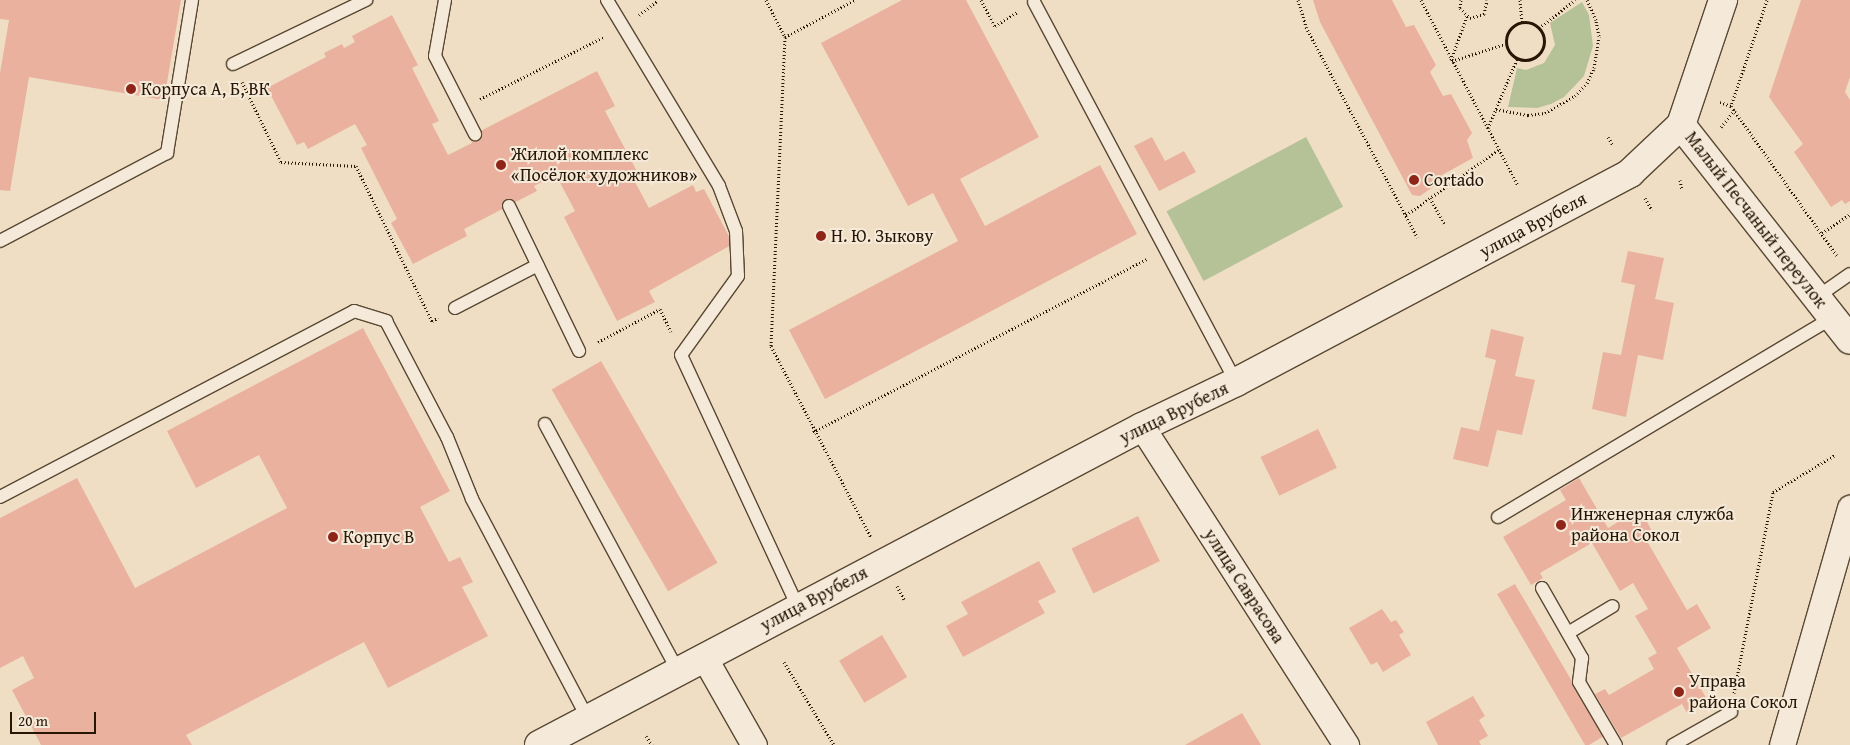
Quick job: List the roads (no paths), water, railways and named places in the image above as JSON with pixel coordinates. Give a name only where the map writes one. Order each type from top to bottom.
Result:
[{"type":"street","name":"улица Врубеля","points":[[539,745],[1142,427],[1236,382],[1630,173],[1680,125],[1723,0]]},
{"type":"street","name":"Малый Песчаный переулок","points":[[1680,125],[1850,340]]},
{"type":"street","name":"улица Саврасова","points":[[1142,427],[1346,745]]},
{"type":"street","points":[[1782,745],[1850,508]]},
{"type":"street","points":[[704,657],[754,745]]},
{"type":"lane","points":[[0,241],[168,153],[192,0]]},
{"type":"lane","points":[[232,64],[366,0]]},
{"type":"lane","points":[[445,0],[435,56],[475,134]]},
{"type":"lane","points":[[608,0],[719,186],[736,231],[738,276],[681,355],[798,607]]},
{"type":"lane","points":[[1034,2],[1236,382]]},
{"type":"lane","points":[[509,206],[579,351]]},
{"type":"lane","points":[[455,308],[538,265]]},
{"type":"lane","points":[[1498,517],[1825,307],[1847,270]]},
{"type":"lane","points":[[0,497],[354,311],[386,321],[447,437],[472,499],[588,719]]},
{"type":"lane","points":[[545,424],[678,671]]},
{"type":"lane","points":[[1542,588],[1582,658],[1580,682],[1616,745]]},
{"type":"lane","points":[[1568,633],[1613,606]]},
{"type":"lane","points":[[1673,745],[1731,712]]},
{"type":"place","name":"Корпуса А, Б, ВК","points":[[131,89]]},
{"type":"place","name":"Жилой комплекс «Посёлок художников»","points":[[501,165]]},
{"type":"place","name":"Cortado","points":[[1414,180]]},
{"type":"place","name":"Н. Ю. Зыкову","points":[[821,236]]},
{"type":"place","name":"Инженерная служба района Сокол","points":[[1561,525]]},
{"type":"place","name":"Корпус В","points":[[333,537]]},
{"type":"place","name":"Управа района Сокол","points":[[1679,692]]}]
